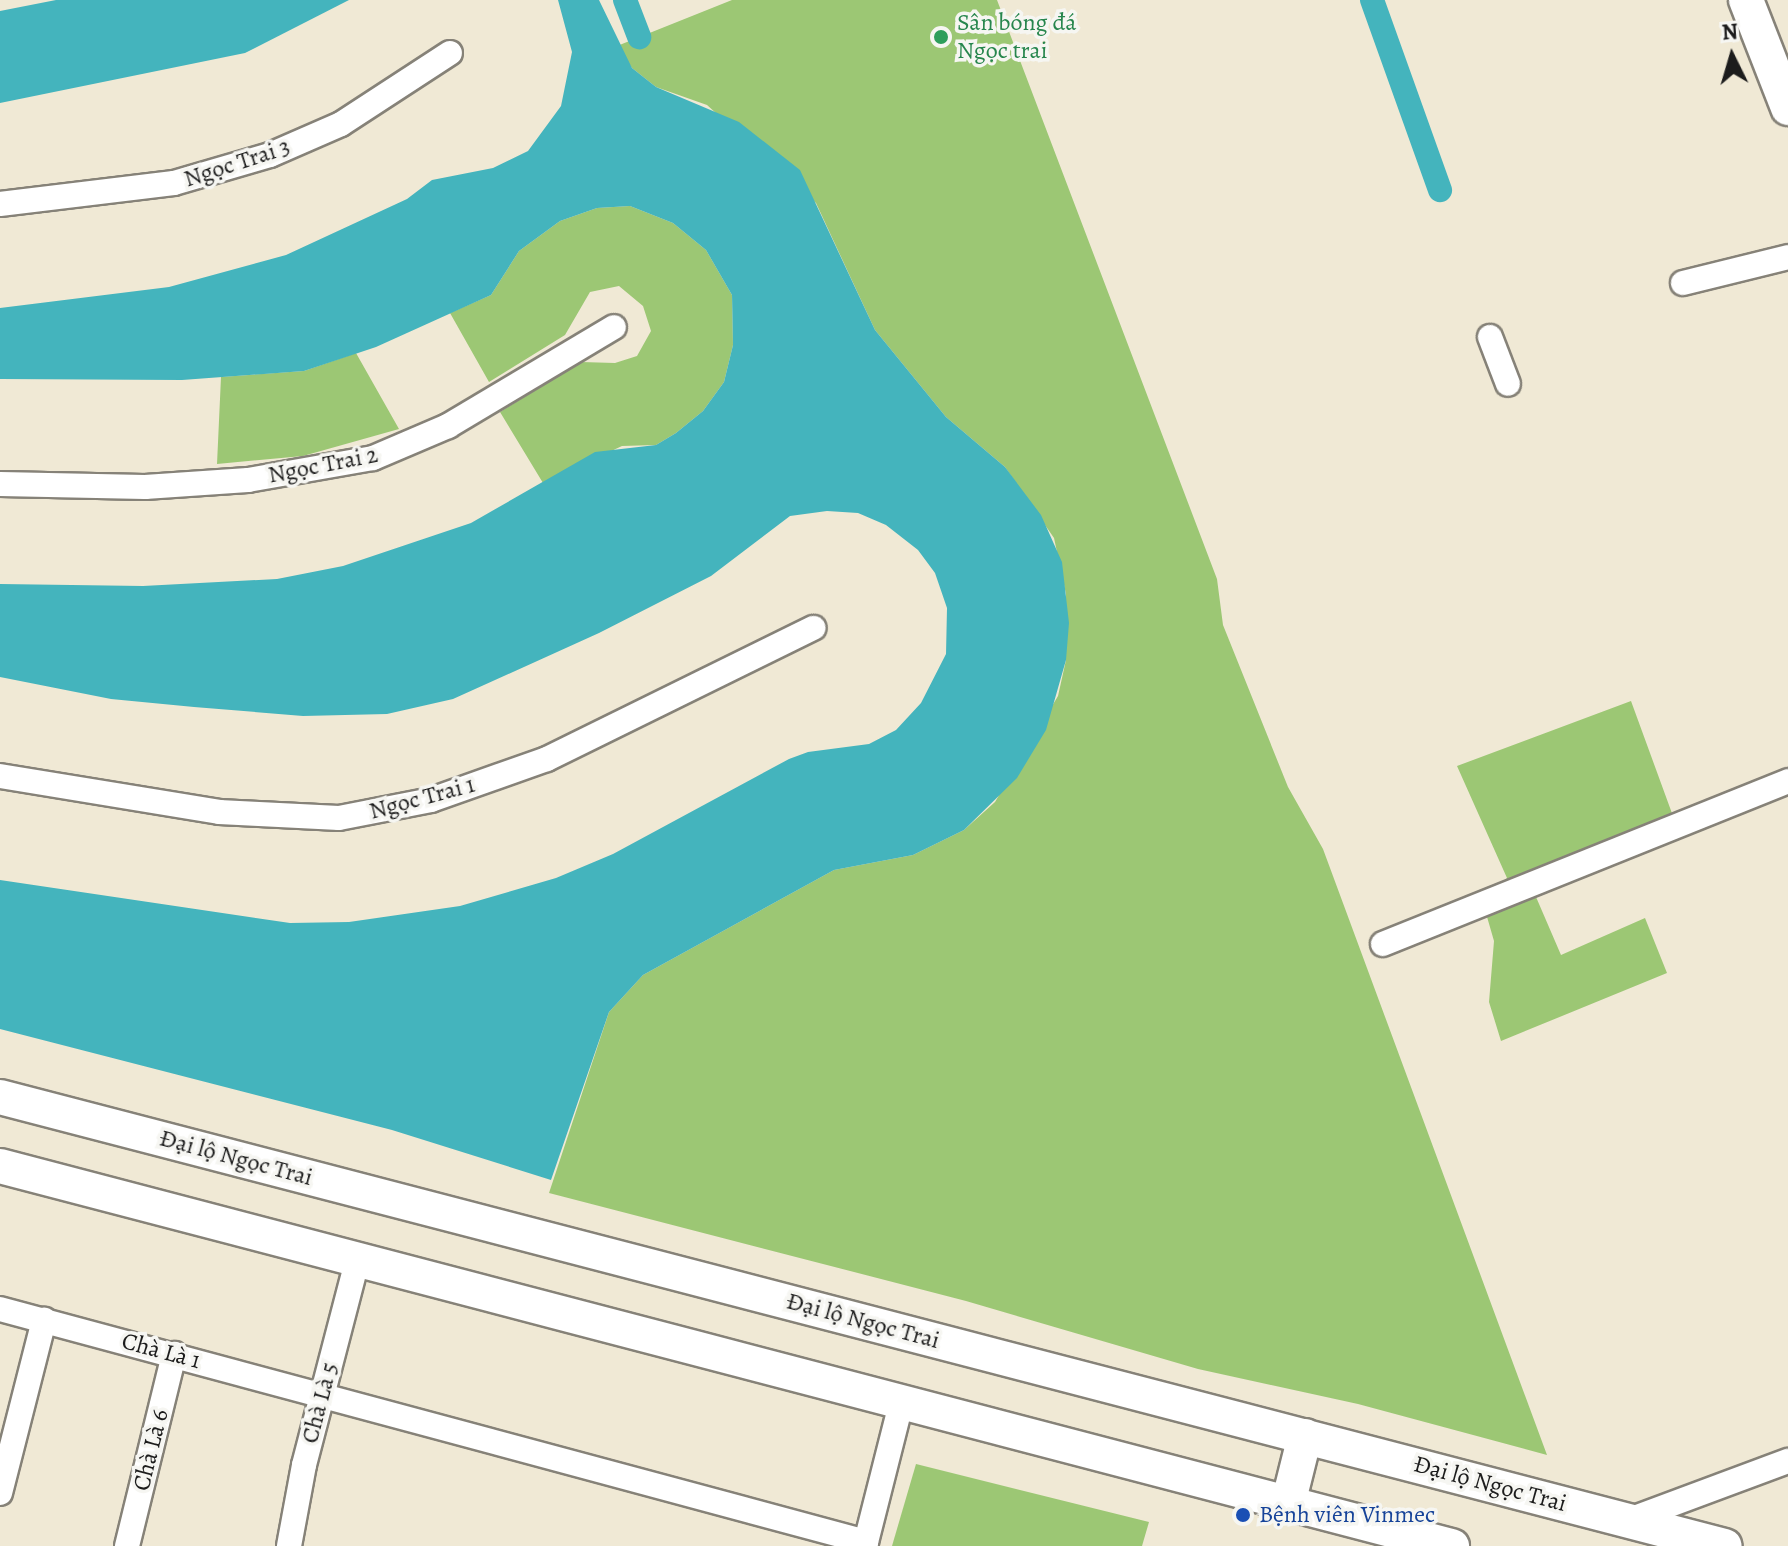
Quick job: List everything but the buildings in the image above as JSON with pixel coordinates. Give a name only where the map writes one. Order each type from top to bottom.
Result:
[{"type":"main road","points":[[1746,0],[1788,108]]},
{"type":"main road","name":"Đại lộ Ngọc Trai","points":[[0,1097],[1725,1546]]},
{"type":"main road","points":[[0,1166],[1452,1546]]},
{"type":"main road","points":[[1288,1504],[1305,1436]]},
{"type":"street","name":"Ngọc Trai 3","points":[[0,204],[174,183],[270,155],[341,124],[450,53]]},
{"type":"street","points":[[1683,283],[1788,257]]},
{"type":"street","name":"Ngọc Trai 2","points":[[0,484],[160,486],[248,480],[373,458],[448,426],[614,327]]},
{"type":"street","points":[[1490,337],[1508,384]]},
{"type":"street","name":"Ngọc Trai 1","points":[[0,776],[219,812],[339,818],[431,800],[547,759],[813,628]]},
{"type":"street","points":[[1383,944],[1788,781]]},
{"type":"street","name":"Chà Là 5","points":[[289,1546],[321,1396],[357,1261]]},
{"type":"street","name":"Chà Là 1","points":[[0,1309],[865,1544]]},
{"type":"street","points":[[0,1493],[44,1320]]},
{"type":"street","name":"Chà Là 6","points":[[127,1546],[174,1354]]},
{"type":"street","points":[[865,1544],[901,1404]]},
{"type":"street","points":[[1629,1520],[1788,1461]]},
{"type":"green space","points":[[732,0],[997,0],[1217,579],[1223,625],[1288,787],[1323,849],[1547,1455],[1358,1404],[1198,1369],[966,1301],[549,1193],[609,1012],[643,975],[834,870],[913,855],[964,830],[995,802],[1058,696],[1066,660],[1066,594],[1054,538],[1005,467],[946,417],[875,330],[816,203],[707,105],[656,87],[632,68],[617,46]]},
{"type":"green space","points":[[630,206],[673,223],[706,250],[732,295],[733,345],[724,382],[703,411],[656,445],[622,446],[543,483],[500,412],[581,362],[615,363],[637,356],[651,331],[643,306],[619,286],[590,292],[565,335],[489,382],[450,313],[491,295],[519,251],[560,221],[597,208]]},
{"type":"green space","points":[[356,353],[399,429],[303,456],[217,464],[221,377],[304,371]]},
{"type":"green space","points":[[1631,701],[1677,827],[1530,883],[1561,955],[1645,918],[1667,973],[1501,1041],[1489,1002],[1494,941],[1483,903],[1507,878],[1457,766]]},
{"type":"green space","points":[[916,1464],[1149,1522],[1142,1546],[892,1546]]},
{"type":"water","points":[[56,0],[349,0],[245,53],[0,103],[0,11]]},
{"type":"water","points":[[558,0],[599,0],[632,68],[656,87],[739,122],[800,170],[875,330],[946,417],[1005,467],[1041,515],[1062,562],[1069,623],[1066,660],[1046,730],[1017,778],[964,830],[913,855],[834,870],[643,975],[609,1012],[551,1180],[392,1130],[0,1029],[0,880],[290,923],[349,922],[460,906],[556,878],[613,854],[789,759],[808,752],[869,744],[896,730],[921,703],[946,654],[947,608],[935,573],[918,550],[886,525],[858,513],[827,511],[790,516],[711,576],[599,633],[453,699],[387,714],[303,716],[194,707],[111,699],[0,677],[0,584],[143,586],[277,579],[343,566],[471,523],[595,452],[656,445],[703,411],[724,382],[733,345],[732,295],[706,250],[673,223],[630,206],[597,208],[560,221],[519,251],[491,295],[376,347],[304,371],[182,380],[0,379],[0,308],[169,287],[286,255],[407,199],[432,180],[493,168],[528,151],[561,106],[572,52]]},
{"type":"waterway","points":[[625,0],[639,37]]},
{"type":"waterway","points":[[1372,0],[1440,190]]},
{"type":"place","name":"Sân bóng đá Ngọc trai","points":[[941,37]]},
{"type":"place","name":"Bệnh viên Vinmec","points":[[1243,1515]]}]
